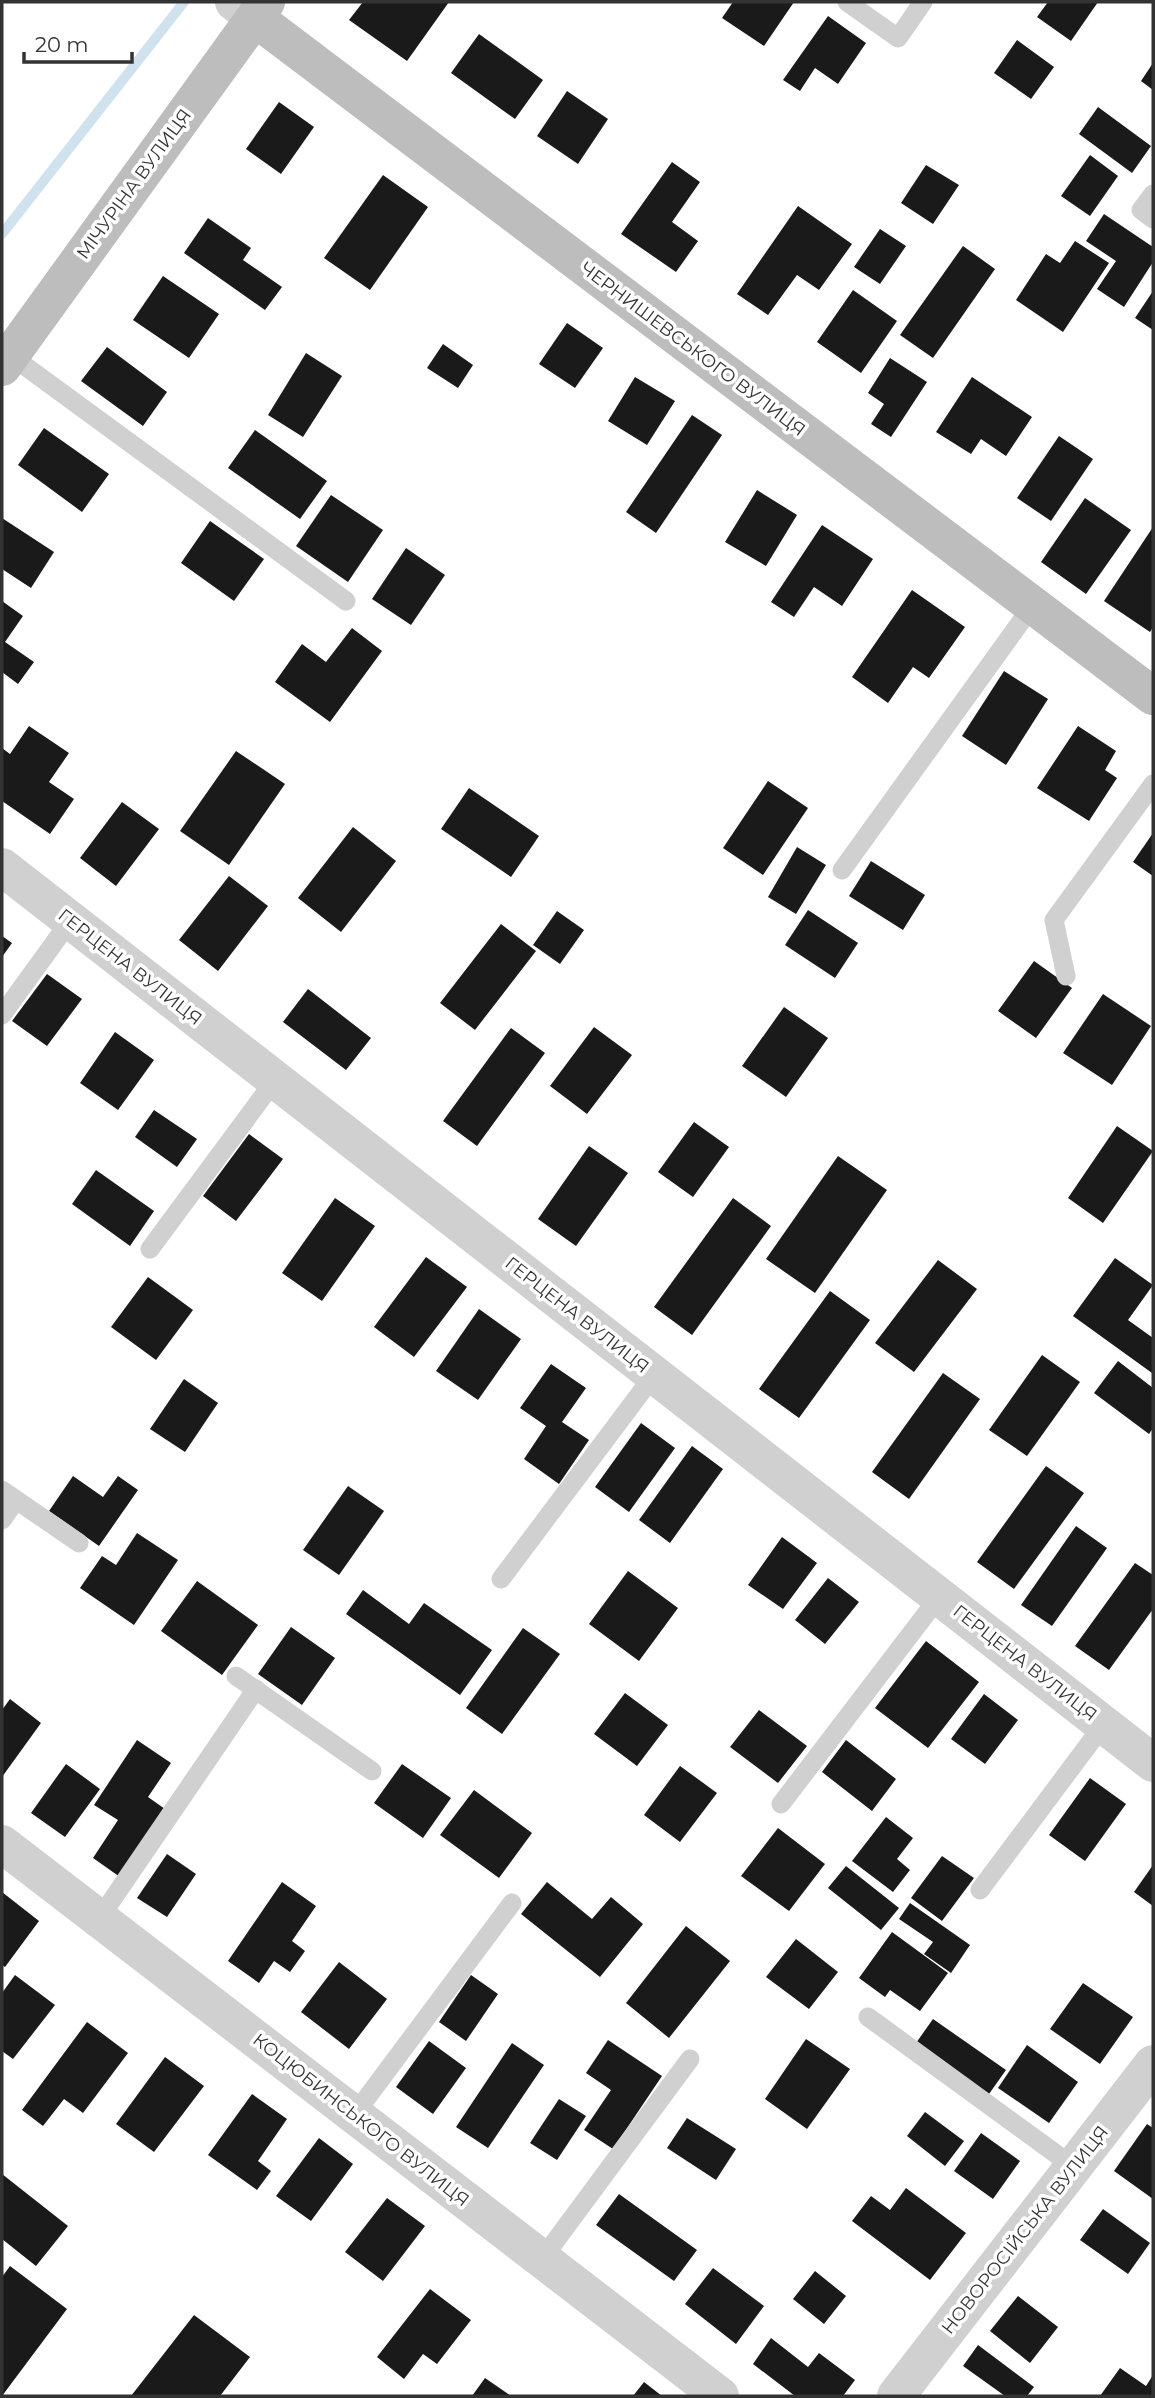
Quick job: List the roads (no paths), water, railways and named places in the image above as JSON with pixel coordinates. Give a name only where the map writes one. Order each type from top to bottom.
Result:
[{"type":"street","name":"МІЧУРІНА ВУЛИЦЯ","points":[[6,361],[252,7]]},
{"type":"street","name":"ЧЕРНИШЕВСЬКОГО ВУЛИЦЯ","points":[[252,7],[1153,696]]},
{"type":"street","name":"ГЕРЦЕНА ВУЛИЦЯ","points":[[2,867],[1153,1763]]},
{"type":"street","name":"КОЦЮБИНСЬКОГО ВУЛИЦЯ","points":[[2,1844],[720,2396]]},
{"type":"street","name":"НОВОРОСІЙСЬКА ВУЛИЦЯ","points":[[896,2396],[1153,2064]]},
{"type":"lane","points":[[847,2],[898,38],[923,2]]},
{"type":"lane","points":[[1153,194],[1141,210],[1153,219]]},
{"type":"lane","points":[[6,361],[346,601]]},
{"type":"lane","points":[[842,870],[1033,605]]},
{"type":"lane","points":[[1066,976],[1054,920],[1153,784]]},
{"type":"lane","points":[[2,1015],[70,920]]},
{"type":"lane","points":[[150,1249],[275,1080]]},
{"type":"lane","points":[[502,1579],[654,1375]]},
{"type":"lane","points":[[2,1520],[9,1495],[79,1543]]},
{"type":"lane","points":[[781,1804],[939,1597]]},
{"type":"lane","points":[[236,1676],[372,1771]]},
{"type":"lane","points":[[99,1919],[256,1689]]},
{"type":"lane","points":[[980,1889],[1104,1724]]},
{"type":"lane","points":[[354,2115],[512,1903]]},
{"type":"lane","points":[[868,2017],[1074,2167]]},
{"type":"lane","points":[[542,2259],[690,2059]]},
{"type":"waterway","points":[[2,234],[184,2]]}]
